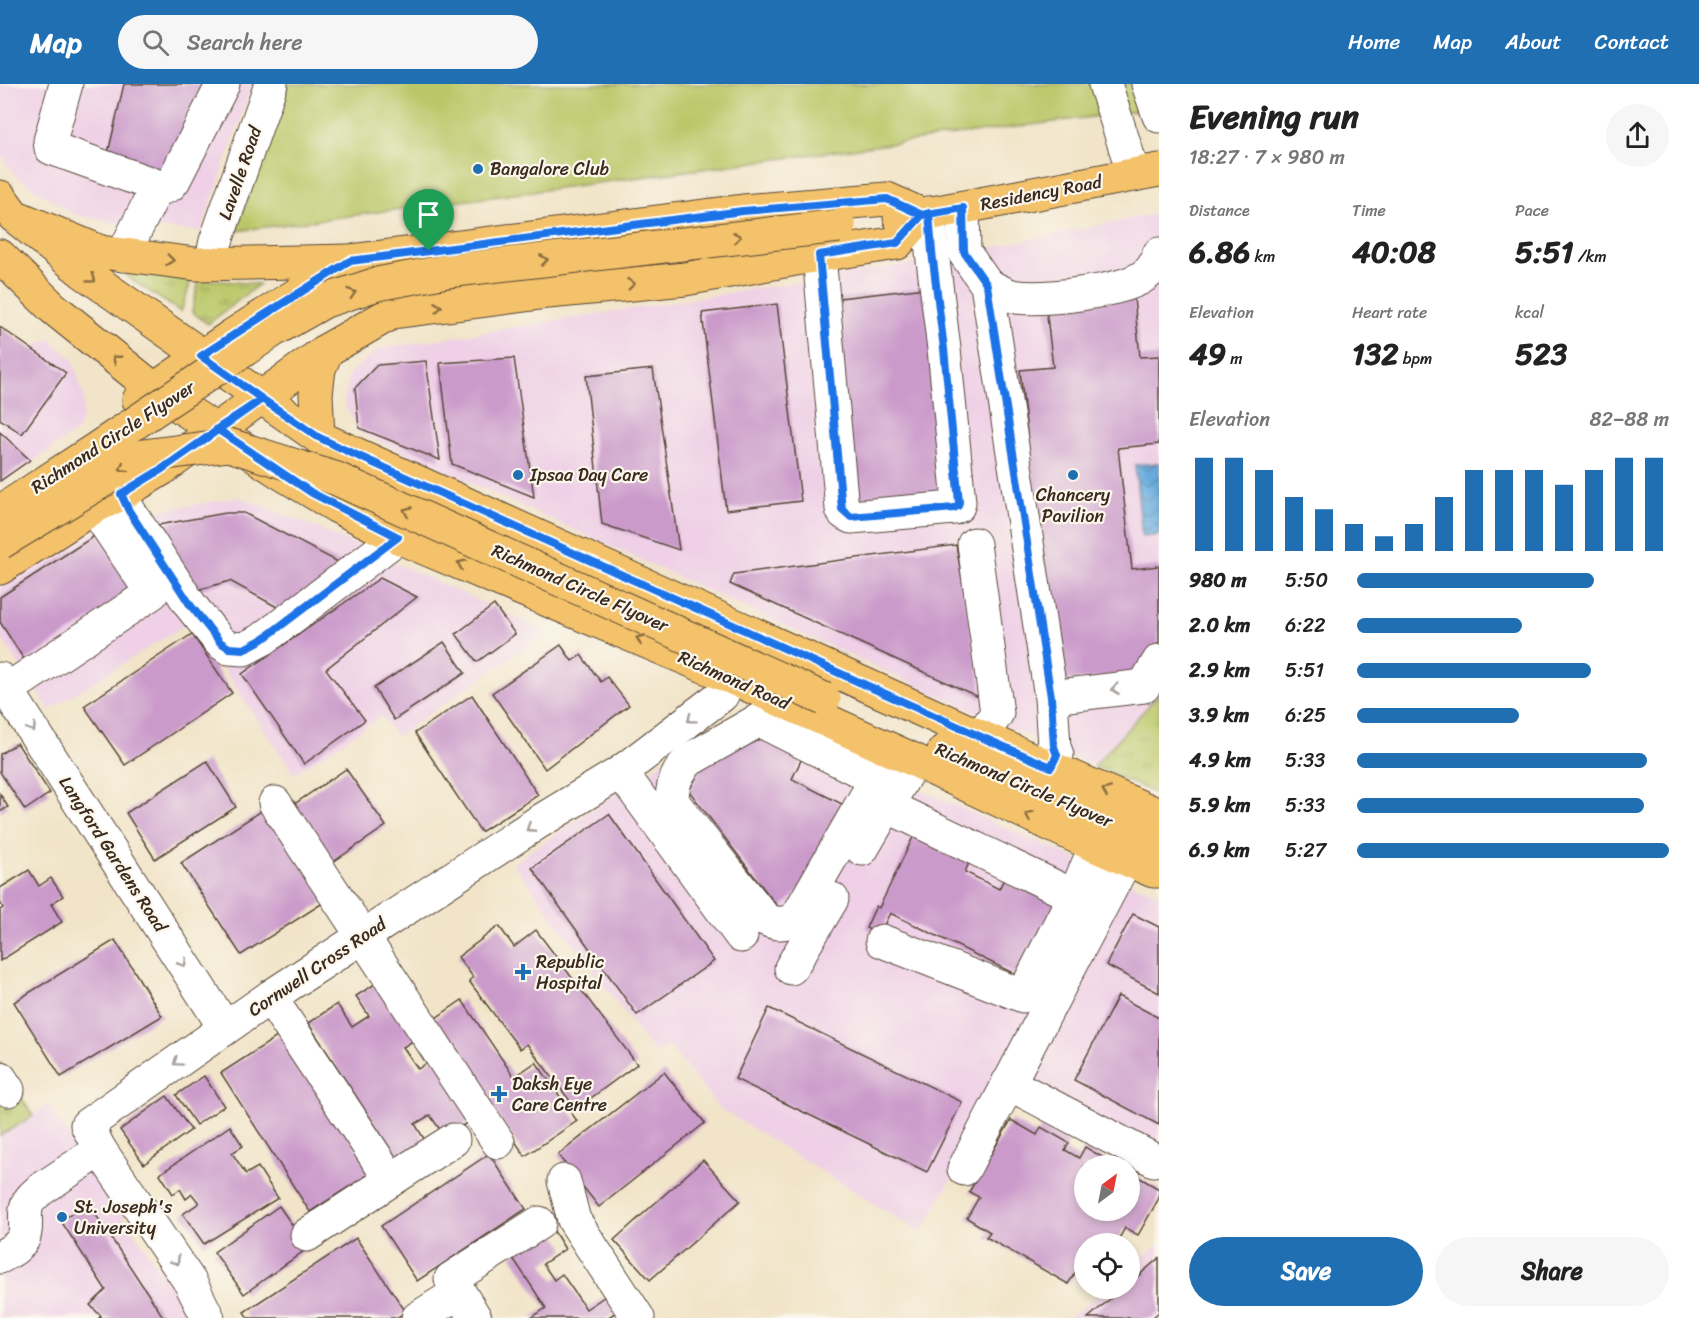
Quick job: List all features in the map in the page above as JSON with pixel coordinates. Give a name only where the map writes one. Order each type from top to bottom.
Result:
[{"type":"main road","name":"Residency Road","points":[[926,214],[1152,173]]},
{"type":"main road","points":[[0,568],[162,469],[327,350],[393,312],[548,292],[685,279],[897,243],[926,214],[887,199],[743,211],[350,261],[196,264],[101,252],[7,207]]},
{"type":"main road","points":[[7,207],[83,272],[318,437],[1051,767],[1151,846]]},
{"type":"main road","name":"Richmond Circle Flyover","points":[[0,512],[274,330],[325,301],[377,284],[447,271],[926,214]]},
{"type":"main road","name":"Richmond Road","points":[[0,256],[53,308],[155,390],[328,502],[398,537],[730,677],[1096,846],[1151,846]]},
{"type":"main road","points":[[0,496],[201,356],[350,261]]},
{"type":"main road","points":[[318,437],[316,394],[319,369],[327,350]]},
{"type":"main road","name":"Richmond Circle Flyover","points":[[0,543],[143,456],[229,445],[337,479],[1151,846]]},
{"type":"street","points":[[66,84],[50,141],[51,148],[163,188],[174,180],[223,84]]},
{"type":"street","name":"Lavelle Road","points":[[211,263],[216,241],[271,84]]},
{"type":"street","points":[[1105,84],[1152,173]]},
{"type":"street","points":[[1148,84],[1159,116]]},
{"type":"street","points":[[123,255],[157,187]]},
{"type":"street","points":[[963,208],[964,252],[987,285],[1051,697],[1054,747],[1057,755],[1051,767]]},
{"type":"street","points":[[819,255],[842,509],[851,517],[954,508],[959,502],[944,349],[926,214]]},
{"type":"street","points":[[987,285],[1015,297],[1069,295],[1104,290],[1143,277],[1154,268],[1159,254]]},
{"type":"street","points":[[108,500],[129,511],[191,606],[220,642],[229,648],[244,649],[263,639],[398,537]]},
{"type":"street","points":[[3,685],[152,593],[108,500]]},
{"type":"street","points":[[974,544],[997,714],[981,737]]},
{"type":"street","points":[[1051,697],[1144,686],[1159,661]]},
{"type":"street","name":"Cornwell Cross Road","points":[[208,1318],[190,1282],[100,1150],[87,1125],[270,997],[537,823],[621,772],[722,695],[730,677]]},
{"type":"street","name":"Langford Gardens Road","points":[[3,685],[225,1028]]},
{"type":"street","points":[[882,792],[797,917],[786,924],[765,919],[672,801],[675,779],[680,769],[689,760],[759,720],[882,792],[1074,896]]},
{"type":"street","points":[[791,968],[902,755]]},
{"type":"street","points":[[621,772],[741,936]]},
{"type":"street","points":[[274,803],[498,1142]]},
{"type":"street","points":[[882,941],[1023,996],[1074,896],[1096,846]]},
{"type":"street","points":[[964,1169],[1008,1083],[1151,846]]},
{"type":"street","points":[[270,997],[391,1180]]},
{"type":"street","points":[[1008,1083],[1154,1160]]},
{"type":"street","points":[[307,1235],[453,1140]]},
{"type":"street","points":[[0,1257],[14,1249],[24,1237],[27,1224],[26,1209],[31,1198],[100,1150]]},
{"type":"street","points":[[564,1181],[574,1220],[638,1318]]},
{"type":"street","points":[[418,1318],[467,1305],[451,1279],[539,1223]]},
{"type":"shaded area","points":[[0,84],[253,84],[201,232],[125,225],[73,214],[17,177],[0,154]]},
{"type":"shaded area","points":[[1159,213],[1159,694],[1094,766],[359,432],[344,403],[349,374],[378,349],[911,264]]},
{"type":"shaded area","points":[[50,339],[73,360],[84,398],[83,414],[77,431],[0,484],[0,362]]},
{"type":"shaded area","points":[[240,497],[322,530],[548,632],[396,737],[382,716],[294,774],[191,621],[49,710],[0,636],[0,586],[103,520]]},
{"type":"shaded area","points":[[739,710],[1113,875],[922,1233],[719,1108],[668,1045],[655,1054],[513,863]]},
{"type":"shaded area","points":[[1125,881],[1159,895],[1159,1175],[1140,1165],[1140,1155],[1122,1155],[1012,1096]]},
{"type":"shaded area","name":"St. Joseph's University","points":[[0,1063],[33,1115],[48,1105],[192,1318],[0,1318]]},
{"type":"shaded area","points":[[1159,1244],[1159,1318],[1069,1318],[1093,1299],[1140,1299],[1140,1260]]},
{"type":"green space","name":"Bangalore Club","points":[[288,84],[1159,84],[1159,108],[236,231]]},
{"type":"green space","points":[[128,269],[191,281],[181,312],[127,277]]},
{"type":"green space","points":[[199,279],[259,284],[208,324],[192,312]]},
{"type":"green space","points":[[1159,694],[1159,795],[1094,766]]},
{"type":"green space","points":[[0,1063],[33,1116],[0,1136]]},
{"type":"water","points":[[1159,463],[1159,535],[1142,537],[1135,465]]},
{"type":"building","points":[[124,84],[213,84],[168,176],[106,162]]},
{"type":"building","points":[[926,288],[952,501],[858,513],[831,299]]},
{"type":"building","points":[[1134,298],[1140,357],[1159,356],[1159,444],[1118,448],[1132,569],[1159,566],[1159,642],[1136,674],[1055,682],[1020,370],[1053,367],[1046,308]]},
{"type":"building","points":[[777,304],[801,501],[726,510],[702,313]]},
{"type":"building","points":[[0,327],[66,373],[22,434],[0,419]]},
{"type":"building","points":[[514,358],[534,497],[452,464],[440,363]]},
{"type":"building","points":[[426,361],[440,460],[359,428],[355,388],[377,365]]},
{"type":"building","points":[[653,369],[679,550],[602,524],[586,376]]},
{"type":"building","points":[[0,432],[30,460],[0,481]]},
{"type":"building","points":[[226,513],[244,513],[348,567],[286,612],[230,581],[197,590],[158,525]]},
{"type":"building","points":[[105,529],[142,586],[25,661],[0,622],[0,597]]},
{"type":"building","points":[[956,545],[983,699],[730,584],[734,574]]},
{"type":"building","points":[[380,578],[417,597],[326,669],[365,720],[304,764],[242,674]]},
{"type":"building","points":[[494,605],[515,634],[477,662],[456,634]]},
{"type":"building","points":[[192,634],[232,693],[125,765],[84,706]]},
{"type":"building","points":[[444,642],[465,673],[394,720],[374,688]]},
{"type":"building","points":[[561,645],[572,661],[581,655],[601,682],[607,677],[629,705],[545,769],[492,693]]},
{"type":"building","points":[[472,695],[538,795],[481,832],[415,733]]},
{"type":"building","points":[[763,729],[805,752],[792,779],[844,805],[801,888],[780,910],[689,791],[702,767]]},
{"type":"building","points":[[17,743],[50,793],[25,810],[0,772],[0,754]]},
{"type":"building","points":[[207,761],[236,807],[155,859],[126,813]]},
{"type":"building","points":[[346,769],[386,826],[330,864],[290,807]]},
{"type":"building","points":[[0,794],[8,807],[0,812]]},
{"type":"building","points":[[266,808],[326,901],[241,955],[181,863]]},
{"type":"building","points":[[609,814],[714,961],[637,1015],[532,868]]},
{"type":"building","points":[[916,831],[971,858],[965,872],[999,889],[1006,875],[1057,900],[1019,976],[890,913],[879,935],[866,928],[876,906],[879,908]]},
{"type":"building","points":[[29,870],[39,886],[51,878],[63,896],[51,904],[62,922],[0,961],[0,910],[3,908],[0,902],[0,888]]},
{"type":"building","points":[[1133,914],[1159,927],[1159,993],[1106,965]]},
{"type":"building","points":[[499,926],[514,947],[536,930],[637,1064],[576,1109],[527,1044],[520,1049],[469,981],[473,977],[458,957]]},
{"type":"building","points":[[115,940],[162,1016],[61,1077],[14,1002]]},
{"type":"building","points":[[386,977],[423,1035],[403,1047],[418,1069],[437,1056],[476,1117],[445,1137],[430,1115],[415,1124],[429,1147],[401,1165],[308,1023],[337,1004],[352,1027],[369,1016],[356,996]]},
{"type":"building","points":[[1118,996],[1159,1018],[1159,1125],[1074,1080]]},
{"type":"building","points":[[462,1000],[514,1077],[536,1062],[577,1121],[525,1156],[433,1020]]},
{"type":"building","points":[[769,1008],[962,1102],[927,1172],[735,1079]]},
{"type":"building","points":[[283,1033],[372,1172],[310,1212],[221,1073]]},
{"type":"building","points":[[664,1072],[705,1123],[599,1207],[558,1155]]},
{"type":"building","points":[[204,1076],[224,1106],[196,1125],[176,1095]]},
{"type":"building","points":[[167,1096],[191,1130],[144,1164],[120,1130]]},
{"type":"building","points":[[1011,1120],[1037,1135],[1041,1127],[1069,1143],[1065,1150],[1074,1155],[1074,1221],[1140,1221],[1140,1178],[1159,1189],[1159,1198],[1139,1233],[1125,1228],[1122,1233],[1074,1233],[1074,1274],[1068,1284],[986,1237],[990,1232],[967,1218],[979,1197],[969,1192]]},
{"type":"building","points":[[230,1126],[243,1146],[232,1153],[246,1174],[258,1167],[278,1198],[204,1244],[183,1214],[199,1203],[192,1194],[186,1199],[180,1189],[173,1194],[160,1174]]},
{"type":"building","points":[[1085,1147],[1099,1155],[1081,1155]]},
{"type":"building","points":[[489,1154],[526,1209],[417,1281],[381,1226]]},
{"type":"building","points":[[703,1160],[740,1201],[650,1280],[614,1240]]},
{"type":"building","points":[[88,1203],[164,1318],[99,1318],[101,1316],[90,1305],[106,1290],[61,1221]]},
{"type":"building","points":[[279,1206],[308,1248],[244,1294],[214,1252]]},
{"type":"building","points":[[552,1228],[565,1249],[543,1264],[554,1280],[562,1274],[586,1309],[607,1295],[618,1311],[607,1318],[531,1318],[546,1308],[511,1255]]},
{"type":"building","points":[[356,1238],[406,1312],[396,1318],[248,1318],[244,1312]]},
{"type":"building","points":[[1159,1258],[1159,1312],[1152,1318],[1088,1318],[1110,1299],[1140,1299],[1140,1274]]},
{"type":"place","name":"Bangalore Club","points":[[478,169]]},
{"type":"place","name":"Ipsaa Day Care","points":[[518,475]]},
{"type":"place","name":"Chancery Pavilion","points":[[1073,475]]},
{"type":"place","name":"Republic Hospital","points":[[523,972]]},
{"type":"place","name":"Daksh Eye Care Centre","points":[[499,1094]]},
{"type":"place","name":"St. Joseph's University","points":[[62,1217]]},
{"type":"route","points":[[429,251],[350,261],[201,356],[262,399],[217,429],[312,493],[398,537],[263,639],[244,649],[229,648],[220,642],[191,606],[129,511],[121,494],[162,469],[217,429],[262,399],[318,437],[345,450],[1051,767],[1057,755],[1054,747],[1051,697],[987,285],[964,252],[963,208],[929,213],[922,215],[897,243],[819,255],[842,509],[851,517],[958,506],[929,213],[922,215],[887,199],[743,211],[429,251]]}]
